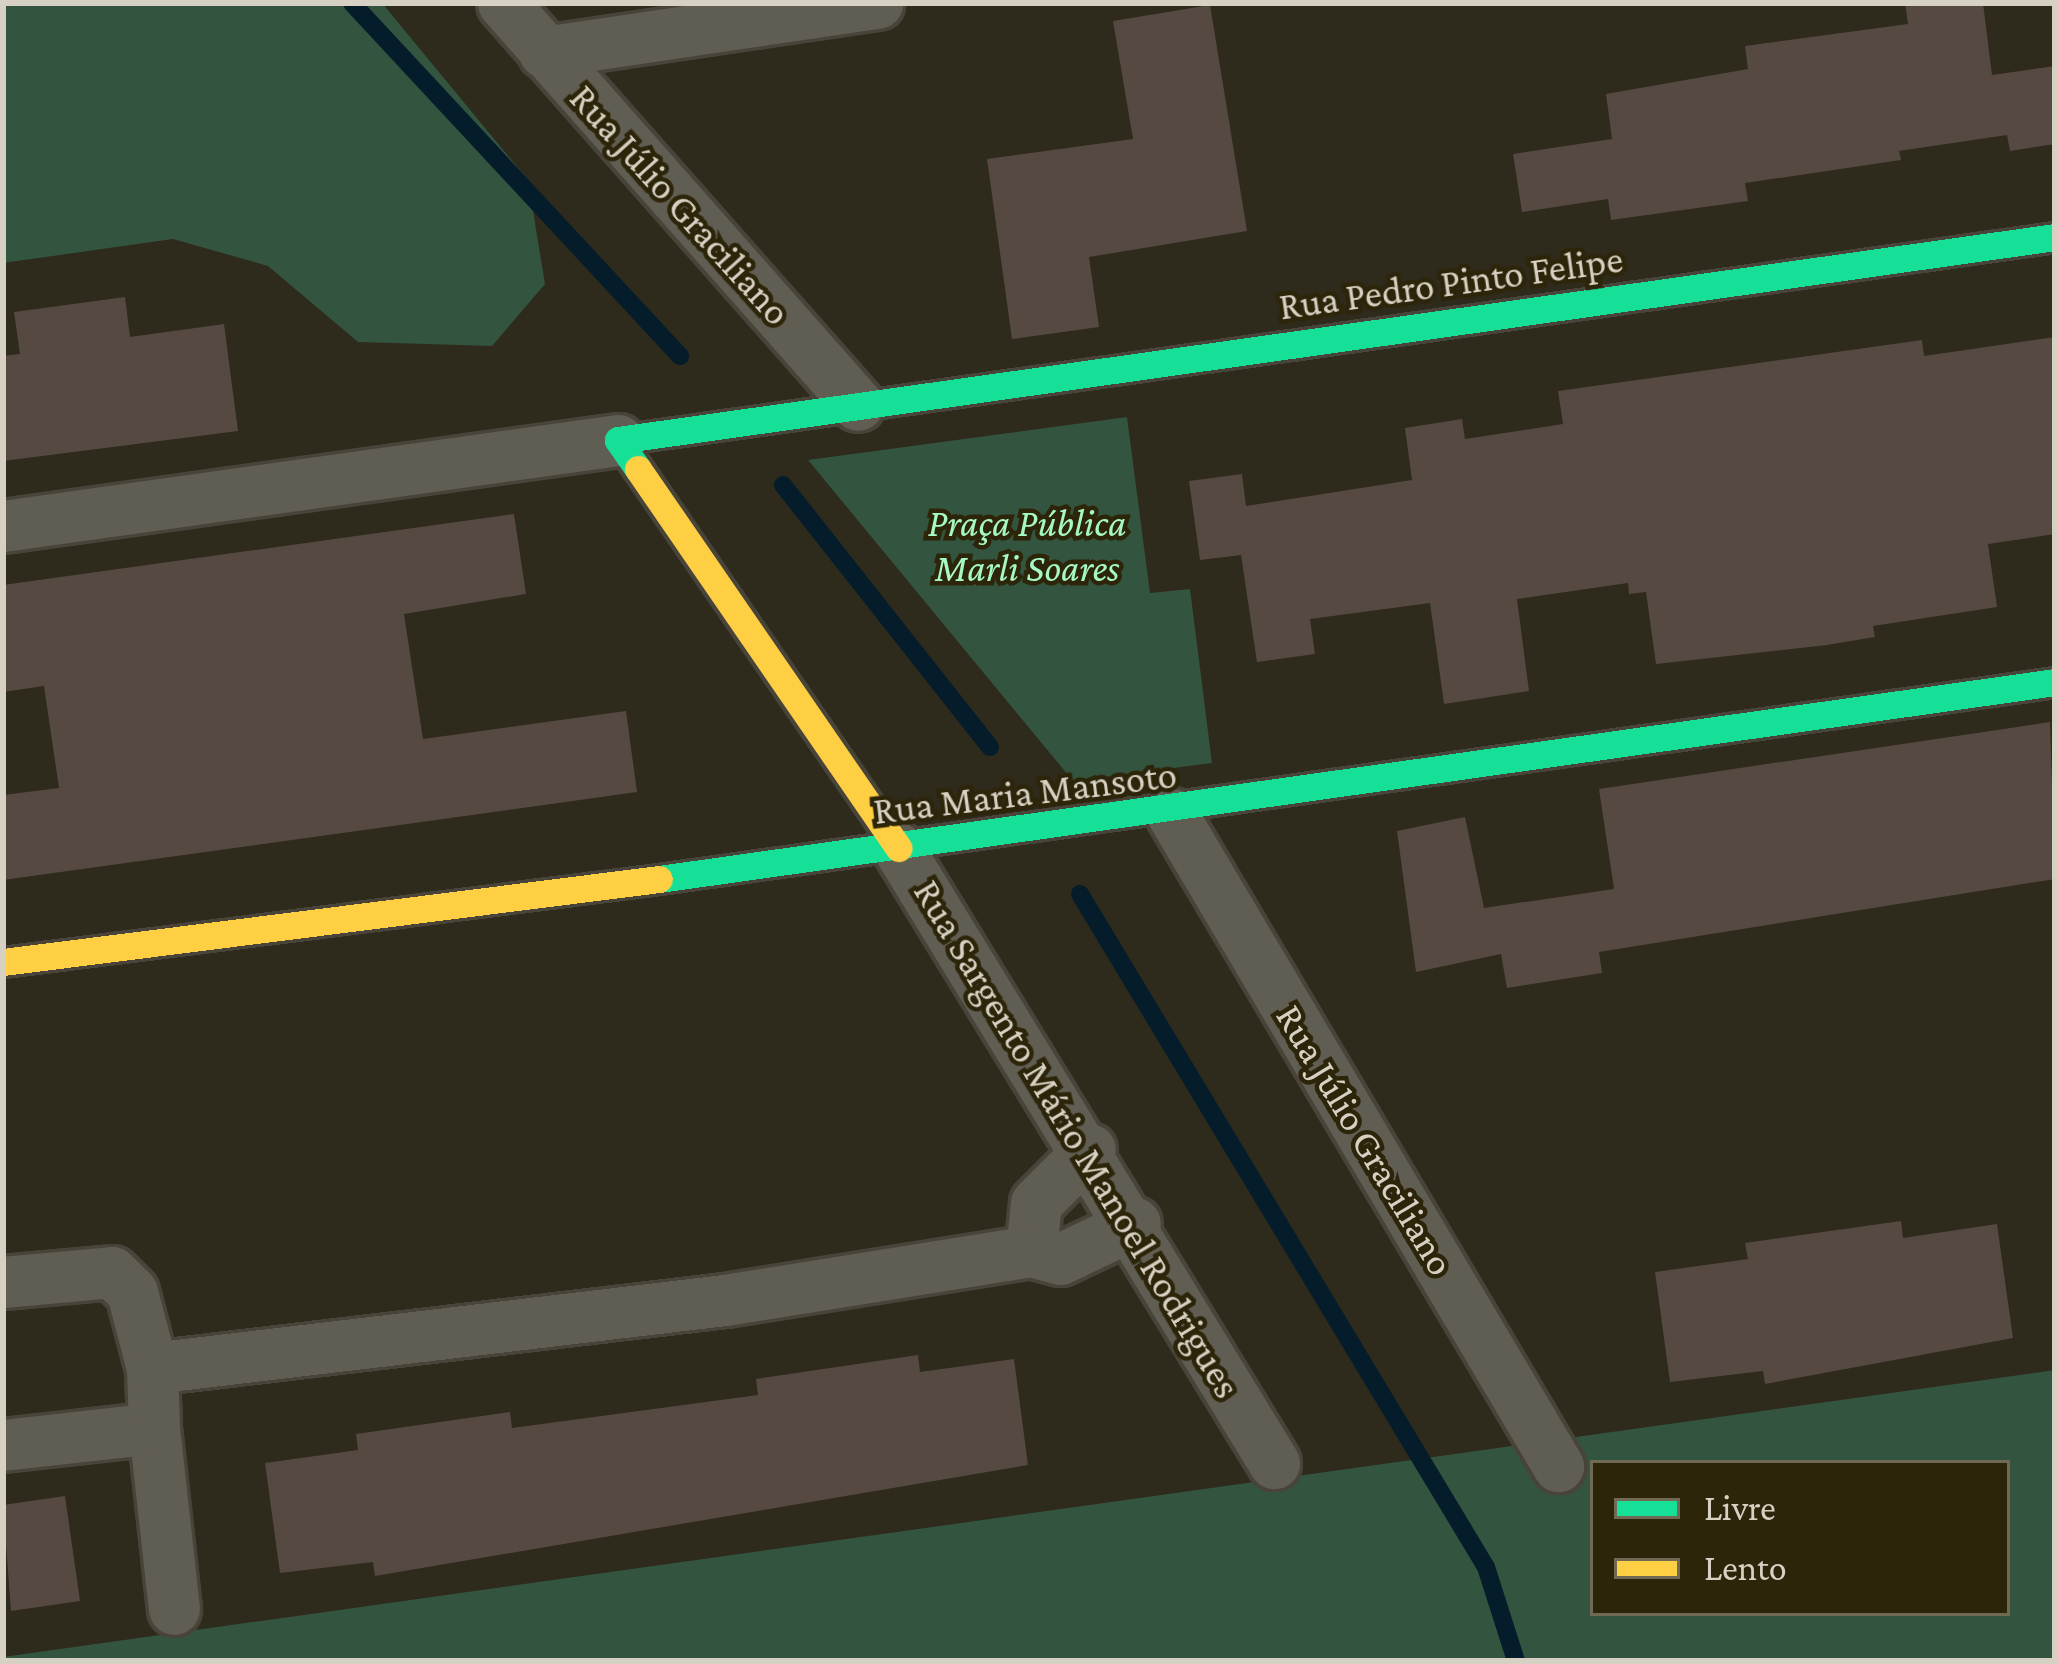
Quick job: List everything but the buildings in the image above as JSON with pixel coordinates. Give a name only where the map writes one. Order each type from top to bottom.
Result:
[{"type":"street","name":"Rua Júlio Graciliano","points":[[503,3],[858,405]]},
{"type":"street","points":[[544,52],[877,3]]},
{"type":"street","name":"Rua Pedro Pinto Felipe","points":[[618,440],[2055,237]]},
{"type":"street","points":[[3,526],[618,440]]},
{"type":"street","name":"Rua Sargento Mário Manoel Rodrigues","points":[[618,440],[898,848],[1090,1149],[1274,1462]]},
{"type":"street","name":"Rua Maria Mansoto","points":[[3,962],[1172,814],[2055,682]]},
{"type":"street","name":"Rua Júlio Graciliano","points":[[1172,814],[1558,1466]]},
{"type":"street","points":[[1030,1251],[1036,1203],[1090,1149]]},
{"type":"street","points":[[152,1368],[725,1300],[1030,1251],[1060,1258],[1135,1223]]},
{"type":"street","points":[[3,1282],[112,1272],[132,1292],[152,1368],[173,1610]]},
{"type":"street","points":[[3,1445],[154,1428]]},
{"type":"green space","points":[[3,3],[382,3],[528,180],[545,284],[492,346],[358,342],[268,266],[173,239],[3,263]]},
{"type":"green space","name":"Praça Pública Marli Soares","points":[[1127,417],[1150,593],[1190,589],[1212,763],[1073,781],[808,460]]},
{"type":"green space","points":[[2055,1370],[2055,1661],[3,1661],[3,1657]]},
{"type":"waterway","points":[[352,3],[680,356]]},
{"type":"waterway","points":[[783,485],[990,747]]},
{"type":"waterway","points":[[1080,894],[1486,1567],[1516,1661]]},
{"type":"traffic: fast","points":[[638,469],[618,440],[2055,237]]},
{"type":"traffic: fast","points":[[659,879],[2055,682]]},
{"type":"traffic: slow","points":[[638,469],[898,848]]},
{"type":"traffic: slow","points":[[3,962],[659,879]]}]
